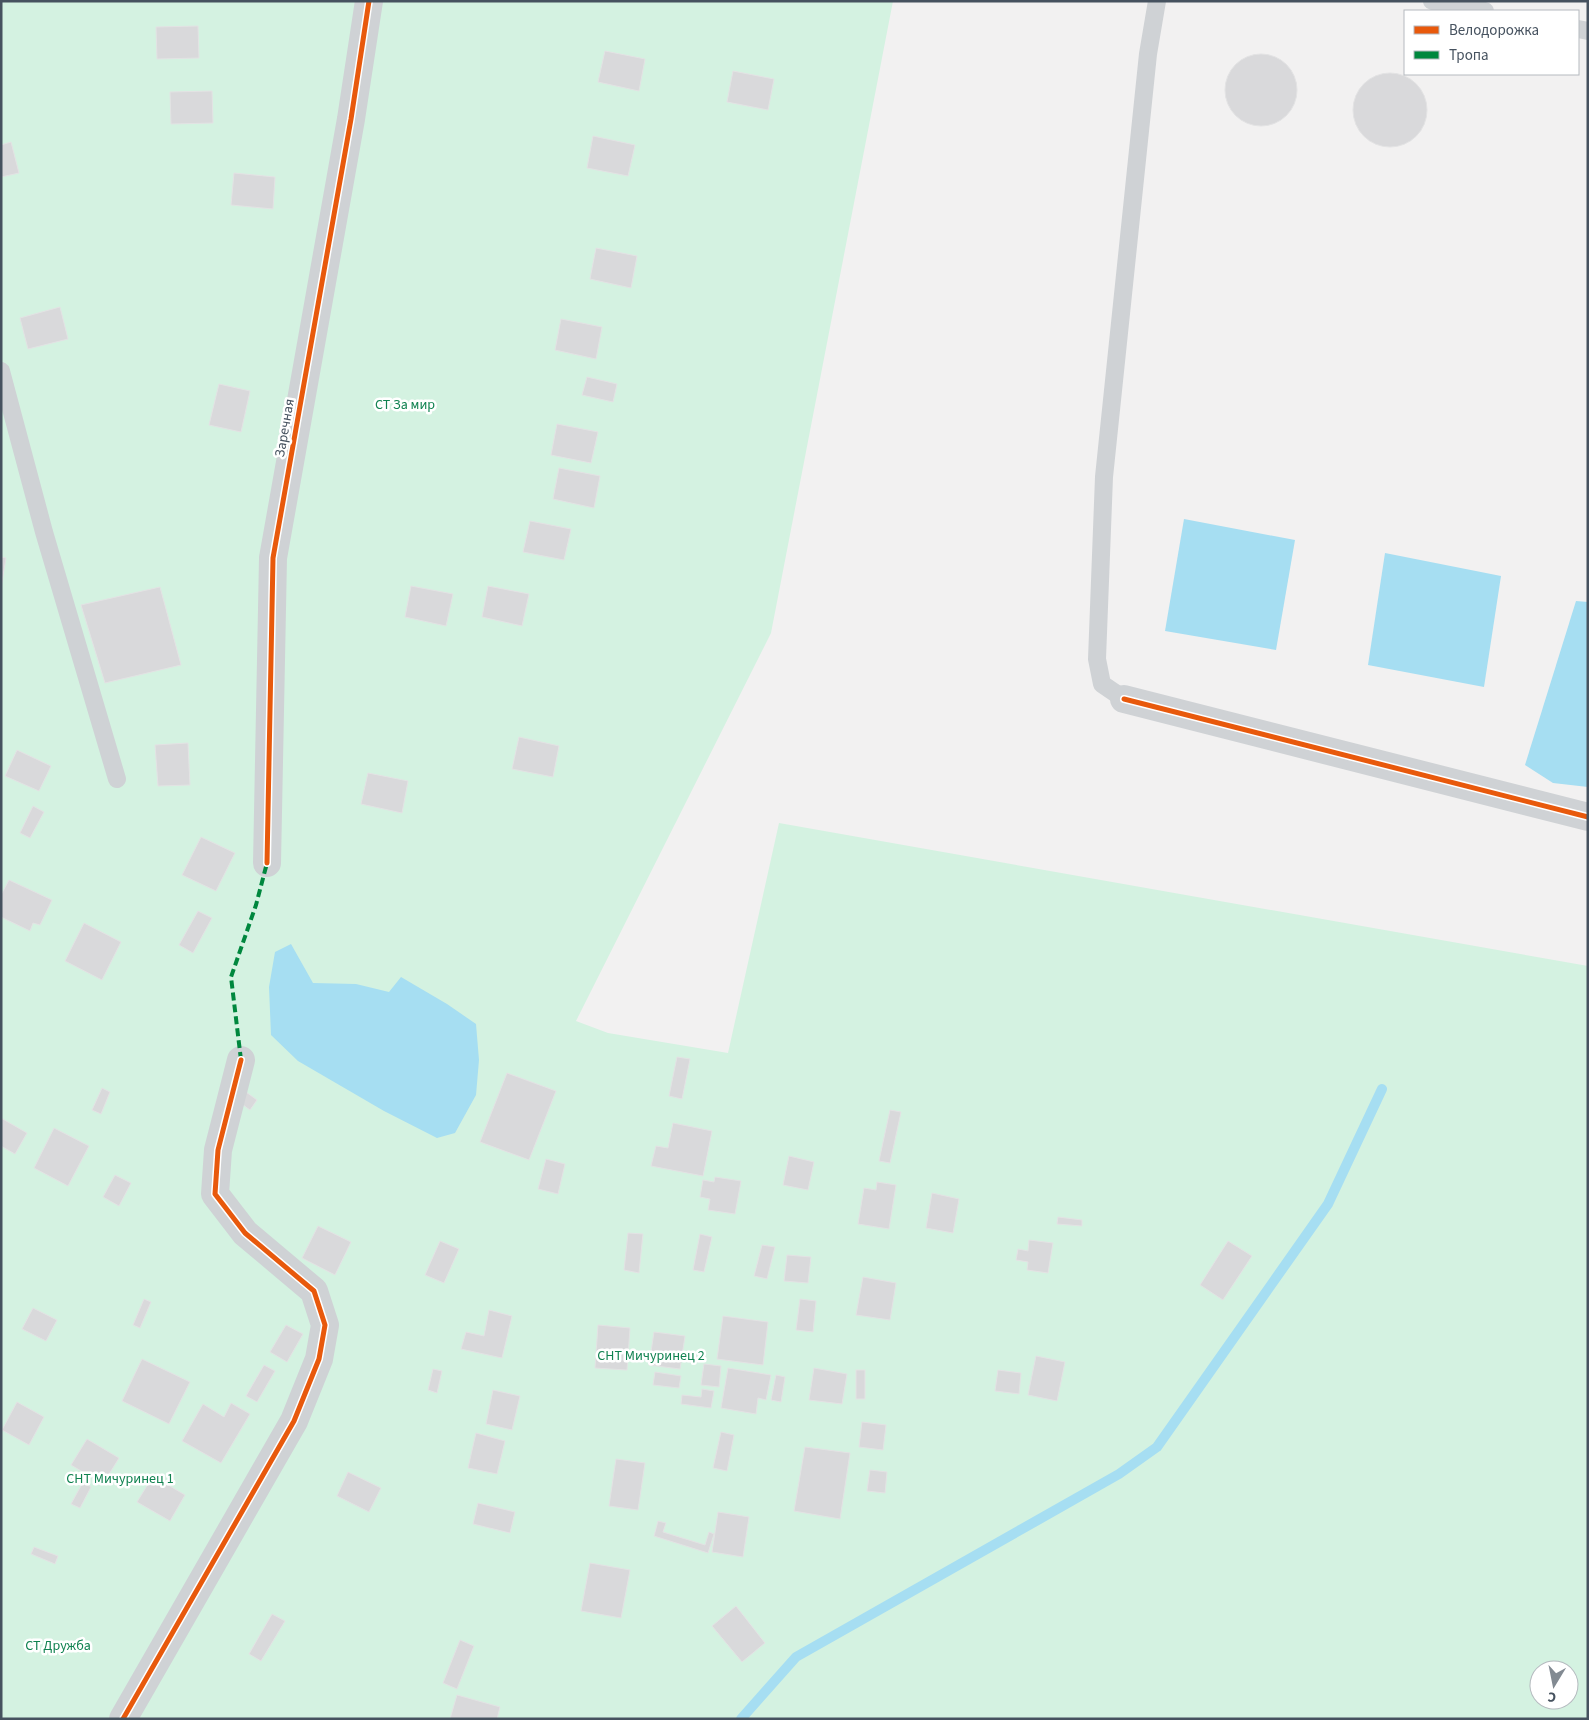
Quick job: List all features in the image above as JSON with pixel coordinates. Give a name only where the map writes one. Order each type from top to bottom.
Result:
[{"type":"street","name":"Заречная","points":[[267,863],[273,558],[351,119],[369,1]]},
{"type":"street","points":[[1124,699],[1588,817]]},
{"type":"street","points":[[123,1719],[294,1422],[319,1359],[325,1325],[314,1291],[245,1233],[215,1194],[218,1150],[241,1060]]},
{"type":"lane","points":[[1124,699],[1102,684],[1097,660],[1104,477],[1148,54],[1157,1]]},
{"type":"lane","points":[[1432,1],[1480,10]]},
{"type":"lane","points":[[1,371],[44,532],[117,779]]},
{"type":"green space","points":[[1,1],[893,1],[771,633],[576,1021],[608,1033],[728,1053],[779,823],[1588,966],[1588,1719],[1,1719]]},
{"type":"water","points":[[1184,519],[1295,540],[1276,650],[1165,631]]},
{"type":"water","points":[[1385,553],[1501,576],[1484,687],[1368,665]]},
{"type":"water","points":[[1576,601],[1588,602],[1588,787],[1553,783],[1525,765]]},
{"type":"water","points":[[291,944],[313,983],[356,984],[389,992],[401,977],[447,1004],[476,1024],[479,1060],[476,1095],[455,1133],[437,1138],[384,1111],[298,1061],[271,1035],[269,987],[275,952]]},
{"type":"building","points":[[198,26],[199,58],[157,59],[156,27]]},
{"type":"building","points":[[605,51],[645,59],[639,91],[598,82]]},
{"type":"building","points":[[1261,54],[1281,60],[1291,70],[1297,90],[1291,110],[1281,120],[1261,126],[1241,120],[1231,110],[1225,90],[1231,70],[1241,60]]},
{"type":"building","points":[[733,71],[774,79],[768,110],[727,102]]},
{"type":"building","points":[[1390,73],[1404,76],[1416,84],[1424,96],[1427,110],[1424,124],[1416,136],[1404,144],[1390,147],[1376,144],[1364,136],[1356,124],[1353,110],[1356,96],[1364,84],[1376,76]]},
{"type":"building","points":[[212,91],[213,123],[171,124],[170,92]]},
{"type":"building","points":[[593,136],[635,145],[628,176],[587,168]]},
{"type":"building","points":[[11,142],[19,173],[1,177],[1,145]]},
{"type":"building","points":[[234,173],[275,177],[273,209],[231,205]]},
{"type":"building","points":[[596,248],[637,256],[631,288],[590,279]]},
{"type":"building","points":[[60,307],[68,339],[28,349],[20,318]]},
{"type":"building","points":[[561,319],[602,327],[596,359],[555,350]]},
{"type":"building","points":[[587,377],[617,384],[613,402],[582,395]]},
{"type":"building","points":[[219,384],[250,391],[241,432],[209,425]]},
{"type":"building","points":[[557,424],[598,432],[591,463],[551,455]]},
{"type":"building","points":[[559,468],[600,476],[594,508],[553,499]]},
{"type":"building","points":[[530,521],[571,529],[564,560],[523,552]]},
{"type":"building","points":[[1,557],[6,558],[1,588]]},
{"type":"building","points":[[411,586],[453,594],[446,626],[405,617]]},
{"type":"building","points":[[488,586],[529,594],[522,626],[482,617]]},
{"type":"building","points":[[160,587],[181,665],[105,683],[81,605]]},
{"type":"building","points":[[519,737],[559,746],[553,777],[512,769]]},
{"type":"building","points":[[188,743],[190,785],[158,786],[155,745]]},
{"type":"building","points":[[17,750],[51,766],[39,791],[5,776]]},
{"type":"building","points":[[368,773],[408,781],[402,813],[361,804]]},
{"type":"building","points":[[33,806],[44,812],[30,838],[20,833]]},
{"type":"building","points":[[201,837],[235,853],[216,891],[182,875]]},
{"type":"building","points":[[9,880],[52,900],[40,925],[33,923],[30,931],[1,917],[1,895]]},
{"type":"building","points":[[198,911],[212,918],[193,953],[179,945]]},
{"type":"building","points":[[84,923],[121,942],[102,980],[65,961]]},
{"type":"building","points":[[677,1057],[690,1059],[682,1099],[669,1096]]},
{"type":"building","points":[[507,1073],[556,1091],[529,1160],[480,1142]]},
{"type":"building","points":[[102,1088],[110,1092],[101,1114],[92,1110]]},
{"type":"building","points":[[242,1089],[257,1100],[250,1110],[235,1099]]},
{"type":"building","points":[[890,1110],[901,1112],[890,1163],[879,1161]]},
{"type":"building","points":[[1,1118],[27,1133],[15,1154],[1,1146]]},
{"type":"building","points":[[673,1123],[712,1131],[703,1176],[651,1166],[656,1146],[668,1148]]},
{"type":"building","points":[[54,1128],[89,1146],[68,1186],[34,1168]]},
{"type":"building","points":[[789,1156],[814,1162],[808,1190],[783,1185]]},
{"type":"building","points":[[546,1159],[565,1164],[558,1194],[538,1189]]},
{"type":"building","points":[[115,1175],[131,1183],[119,1206],[103,1197]]},
{"type":"building","points":[[715,1177],[741,1181],[735,1214],[708,1210],[710,1199],[700,1197],[703,1180],[714,1182]]},
{"type":"building","points":[[877,1182],[896,1185],[889,1229],[858,1224],[864,1188],[876,1190]]},
{"type":"building","points":[[932,1193],[959,1199],[953,1233],[926,1228]]},
{"type":"building","points":[[1058,1217],[1082,1220],[1082,1226],[1057,1224]]},
{"type":"building","points":[[318,1226],[351,1242],[335,1275],[302,1258]]},
{"type":"building","points":[[628,1233],[643,1234],[639,1273],[624,1270]]},
{"type":"building","points":[[700,1234],[712,1237],[704,1272],[693,1270]]},
{"type":"building","points":[[1029,1240],[1053,1243],[1048,1273],[1027,1270],[1028,1262],[1016,1260],[1018,1249],[1028,1251]]},
{"type":"building","points":[[440,1241],[459,1249],[444,1283],[425,1275]]},
{"type":"building","points":[[1228,1241],[1252,1256],[1223,1300],[1200,1285]]},
{"type":"building","points":[[762,1245],[775,1247],[767,1279],[754,1276]]},
{"type":"building","points":[[787,1255],[811,1257],[808,1283],[784,1281]]},
{"type":"building","points":[[863,1277],[896,1283],[890,1320],[856,1315]]},
{"type":"building","points":[[144,1299],[151,1302],[140,1328],[133,1325]]},
{"type":"building","points":[[800,1299],[816,1301],[813,1332],[796,1330]]},
{"type":"building","points":[[33,1308],[57,1320],[46,1341],[22,1329]]},
{"type":"building","points":[[489,1310],[512,1316],[502,1358],[461,1349],[466,1332],[484,1336]]},
{"type":"building","points":[[723,1316],[768,1322],[763,1365],[717,1359]]},
{"type":"building","points":[[286,1325],[303,1334],[287,1362],[270,1352]]},
{"type":"building","points":[[598,1325],[630,1328],[627,1370],[595,1368]]},
{"type":"building","points":[[654,1332],[685,1336],[680,1369],[649,1365]]},
{"type":"building","points":[[1036,1356],[1065,1362],[1057,1401],[1028,1395]]},
{"type":"building","points":[[142,1359],[190,1382],[169,1424],[122,1401]]},
{"type":"building","points":[[704,1364],[721,1366],[719,1387],[701,1385]]},
{"type":"building","points":[[264,1365],[275,1371],[257,1402],[246,1396]]},
{"type":"building","points":[[728,1368],[771,1375],[766,1400],[758,1398],[756,1414],[721,1408]]},
{"type":"building","points":[[814,1368],[847,1374],[842,1404],[809,1400]]},
{"type":"building","points":[[433,1369],[442,1371],[437,1393],[428,1390]]},
{"type":"building","points":[[856,1370],[865,1370],[865,1399],[856,1399]]},
{"type":"building","points":[[998,1370],[1021,1373],[1019,1394],[995,1391]]},
{"type":"building","points":[[655,1372],[681,1376],[679,1388],[653,1385]]},
{"type":"building","points":[[776,1375],[785,1377],[781,1402],[771,1400]]},
{"type":"building","points":[[702,1389],[714,1391],[711,1408],[681,1404],[682,1395],[701,1397]]},
{"type":"building","points":[[493,1390],[520,1396],[512,1430],[486,1424]]},
{"type":"building","points":[[17,1402],[44,1417],[29,1445],[2,1430]]},
{"type":"building","points":[[231,1403],[250,1414],[221,1463],[182,1441],[203,1404],[224,1417]]},
{"type":"building","points":[[862,1422],[886,1425],[883,1450],[859,1447]]},
{"type":"building","points":[[721,1432],[734,1435],[727,1471],[713,1468]]},
{"type":"building","points":[[476,1433],[505,1441],[497,1474],[468,1468]]},
{"type":"building","points":[[87,1439],[119,1458],[103,1484],[71,1465]]},
{"type":"building","points":[[805,1447],[850,1453],[840,1519],[794,1511]]},
{"type":"building","points":[[616,1459],[645,1463],[638,1510],[609,1506]]},
{"type":"building","points":[[870,1470],[887,1472],[885,1493],[867,1491]]},
{"type":"building","points":[[348,1472],[381,1488],[369,1512],[337,1496]]},
{"type":"building","points":[[153,1476],[185,1495],[170,1521],[137,1502]]},
{"type":"building","points":[[83,1482],[91,1487],[80,1508],[71,1504]]},
{"type":"building","points":[[478,1503],[515,1512],[510,1533],[473,1524]]},
{"type":"building","points":[[718,1512],[749,1517],[743,1557],[712,1552]]},
{"type":"building","points":[[658,1521],[666,1523],[663,1532],[705,1545],[709,1532],[714,1534],[708,1553],[654,1536]]},
{"type":"building","points":[[34,1547],[58,1556],[55,1564],[31,1554]]},
{"type":"building","points":[[590,1563],[630,1570],[621,1618],[581,1611]]},
{"type":"building","points":[[736,1606],[765,1643],[742,1662],[712,1626]]},
{"type":"building","points":[[272,1614],[285,1621],[261,1661],[249,1654]]},
{"type":"building","points":[[460,1640],[474,1646],[457,1689],[443,1683]]},
{"type":"building","points":[[457,1695],[500,1707],[497,1719],[450,1719]]},
{"type":"waterway","points":[[741,1719],[796,1657],[1119,1474],[1157,1447],[1328,1204],[1382,1089]]},
{"type":"marked path","points":[[241,1060],[231,977],[256,905],[267,863]]},
{"type":"cycle path","points":[[267,863],[273,558],[351,119],[369,1]]},
{"type":"cycle path","points":[[1124,699],[1588,817]]},
{"type":"cycle path","points":[[123,1719],[294,1421],[319,1359],[325,1325],[314,1291],[245,1233],[215,1194],[218,1150],[241,1060]]},
{"type":"park label","name":"СТ За мир","points":[[405,405]]},
{"type":"park label","name":"СНТ Мичуринец 2","points":[[651,1356]]},
{"type":"park label","name":"СНТ Мичуринец 1","points":[[120,1479]]},
{"type":"park label","name":"СТ Дружба","points":[[58,1646]]}]
